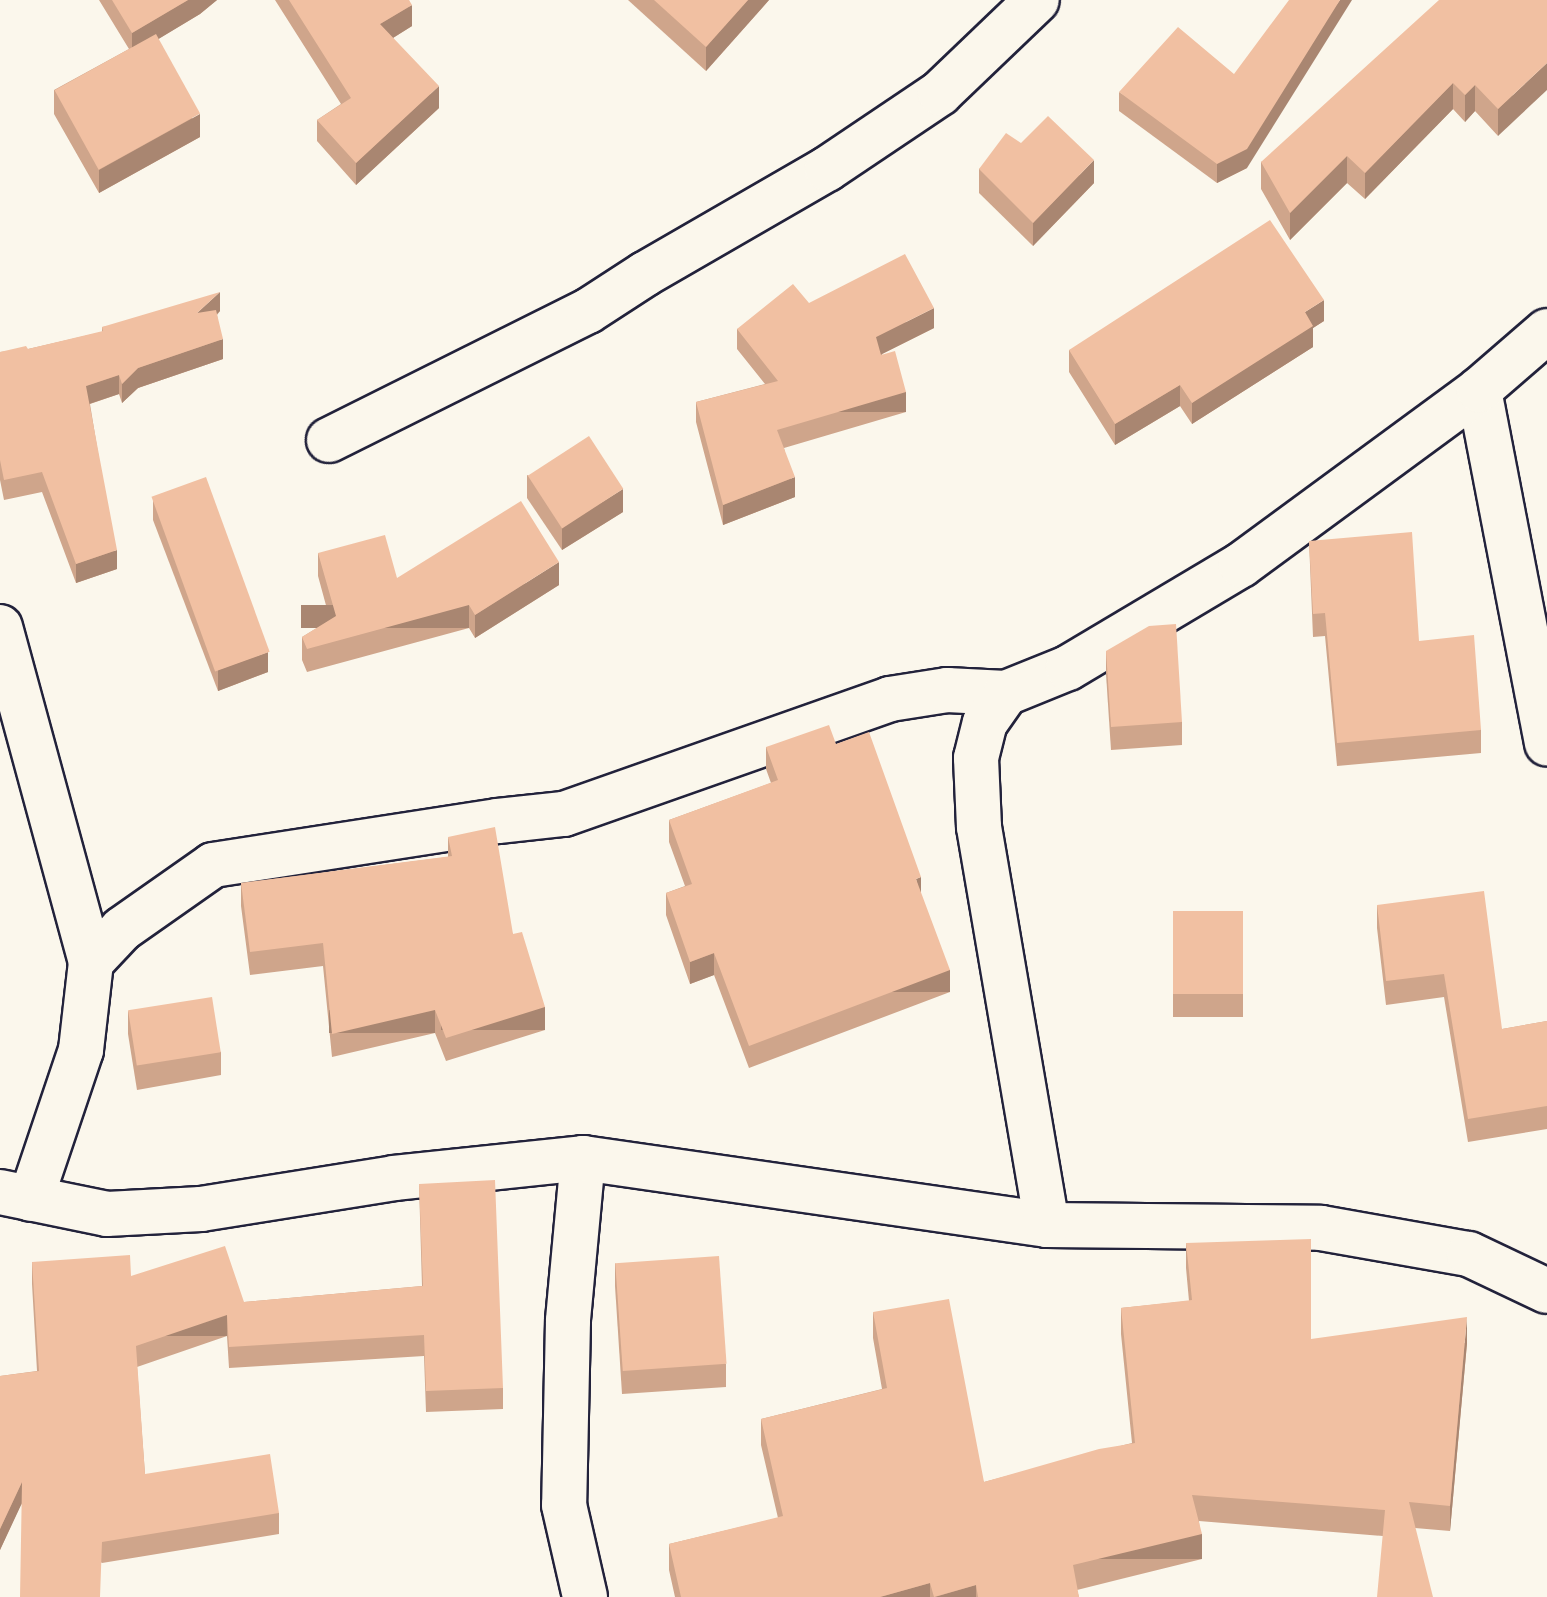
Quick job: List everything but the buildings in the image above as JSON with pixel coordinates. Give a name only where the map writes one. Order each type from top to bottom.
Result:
[{"type":"street","points":[[329,440],[588,311],[645,274],[827,169],[940,93],[1037,0]]},
{"type":"street","points":[[91,962],[122,929],[213,865],[498,821],[564,814],[890,699],[947,690],[1006,693],[1068,668],[1241,565],[1479,390],[1547,331]]},
{"type":"street","points":[[1479,390],[1547,744]]},
{"type":"street","points":[[0,627],[91,962],[81,1050],[16,1196],[107,1214],[201,1209],[394,1178],[583,1158],[1047,1225],[1321,1228],[1469,1254],[1547,1291]]},
{"type":"street","points":[[1006,693],[985,723],[976,758],[979,827],[1047,1225]]},
{"type":"street","points":[[583,1158],[568,1321],[564,1505],[585,1597]]}]
